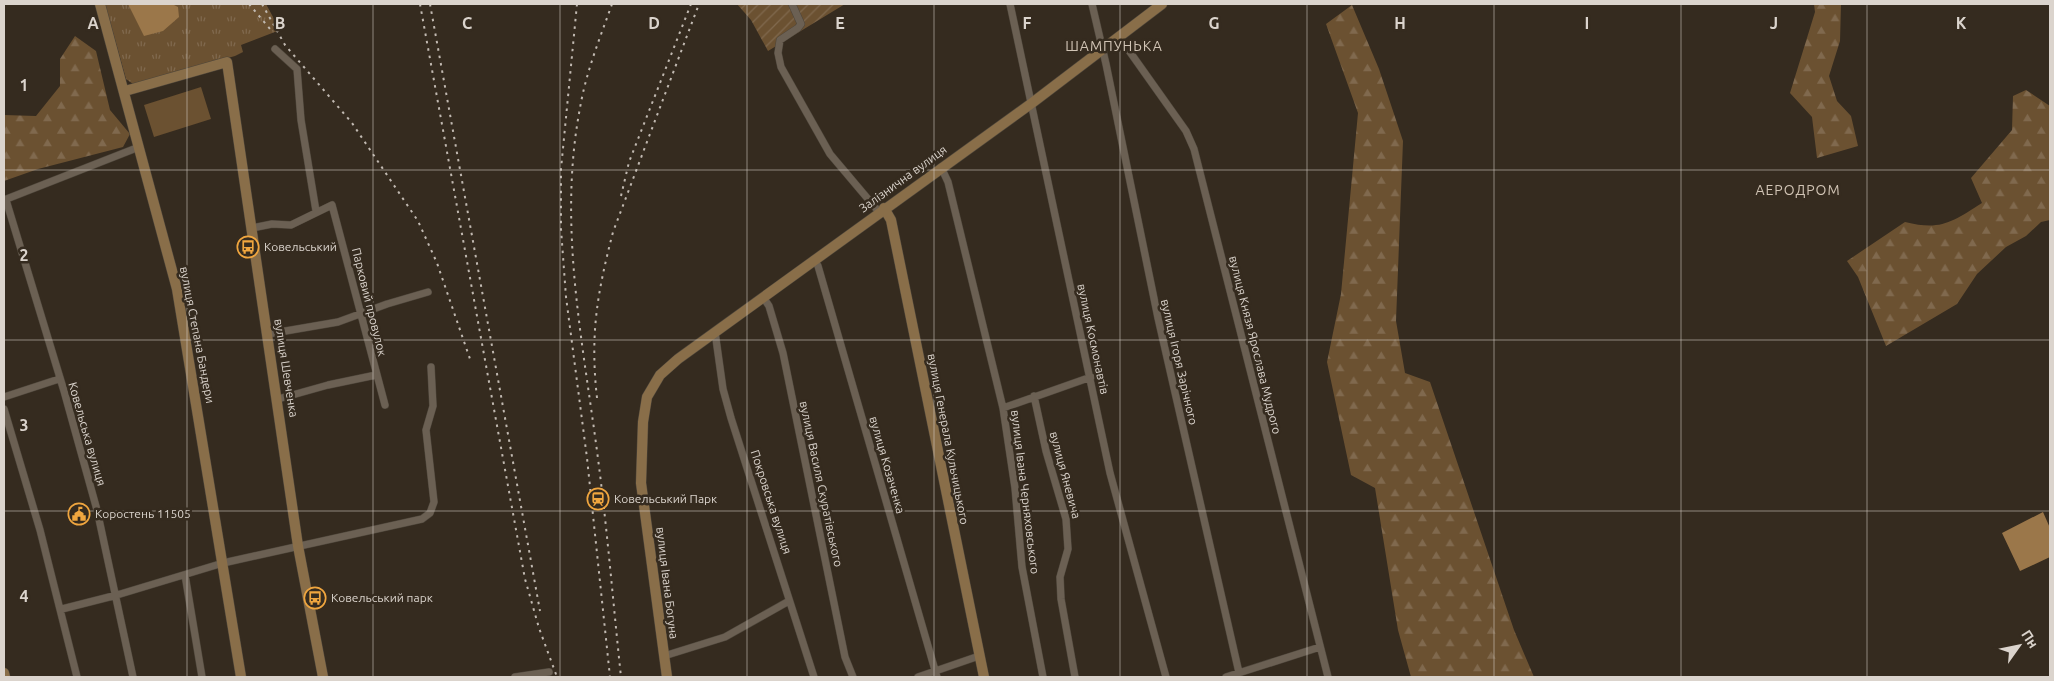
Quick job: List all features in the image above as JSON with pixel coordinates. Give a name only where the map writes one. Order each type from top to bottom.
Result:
[{"type":"street","name":"вулиця Степана Бандери","points":[[100,4],[177,289],[241,677]]},
{"type":"street","points":[[792,4],[800,24],[798,28],[780,40],[778,53],[782,66],[830,154],[882,210]]},
{"type":"street","name":"вулиця Космонавтів","points":[[1010,4],[1114,490],[1166,677]]},
{"type":"street","name":"вулиця Ігоря Зарічного","points":[[1092,4],[1158,318],[1239,675]]},
{"type":"street","name":"Залізнична вулиця","points":[[660,375],[814,259],[1120,38],[1162,4]]},
{"type":"street","name":"вулиця Князя Ярослава Мудрого","points":[[1120,38],[1186,131],[1194,149],[1328,677]]},
{"type":"street","points":[[252,228],[272,224],[292,225],[316,211],[301,120],[297,68],[275,48]]},
{"type":"street","name":"вулиця Шевченка","points":[[125,91],[227,62],[278,399],[298,546],[323,677]]},
{"type":"street","points":[[5,200],[139,147]]},
{"type":"street","name":"вулиця Івана Черняховського","points":[[942,166],[948,182],[1003,408],[1015,488],[1022,567],[1043,677]]},
{"type":"street","name":"Ковельська вулиця","points":[[5,200],[97,510],[133,677]]},
{"type":"street","name":"Парковий провулок","points":[[316,211],[332,204],[385,405]]},
{"type":"street","name":"вулиця Генерала Кульчицького","points":[[882,210],[892,220],[984,677]]},
{"type":"street","name":"вулиця Козаченка","points":[[814,259],[818,266],[936,674]]},
{"type":"street","points":[[268,334],[338,322],[428,292]]},
{"type":"street","name":"вулиця Василя Скуратівського","points":[[763,297],[769,306],[783,353],[845,657],[853,677]]},
{"type":"street","name":"Покровська вулиця","points":[[715,332],[731,418],[814,677]]},
{"type":"street","points":[[62,609],[117,596],[223,563],[422,519],[430,512],[434,502],[426,430],[433,406],[431,367]]},
{"type":"street","points":[[278,399],[328,385],[376,375]]},
{"type":"street","name":"вулиця Івана Богуна","points":[[660,375],[647,397],[643,422],[641,482],[667,677]]},
{"type":"street","points":[[1003,408],[1090,377]]},
{"type":"street","points":[[4,397],[59,379]]},
{"type":"street","name":"вулиця Яневича","points":[[1034,396],[1046,451],[1066,519],[1068,549],[1060,577],[1061,598],[1075,677]]},
{"type":"street","points":[[4,409],[19,454],[62,609],[78,677]]},
{"type":"street","points":[[185,575],[202,677]]},
{"type":"street","points":[[664,656],[725,637],[789,601]]},
{"type":"street","points":[[1226,677],[1239,675],[1320,647]]},
{"type":"street","points":[[918,677],[936,674],[979,656]]},
{"type":"street","points":[[515,677],[549,672]]},
{"type":"street","points":[[4,673],[5,677]]},
{"type":"green space","points":[[105,4],[266,4],[280,30],[241,45],[243,52],[235,56],[133,84],[126,79]]},
{"type":"green space","points":[[737,4],[845,4],[768,51],[751,20]]},
{"type":"green space","points":[[1814,4],[1841,4],[1840,41],[1829,76],[1837,101],[1851,116],[1858,146],[1817,158],[1812,117],[1790,93],[1815,12]]},
{"type":"green space","points":[[1352,5],[1379,69],[1403,141],[1396,321],[1405,373],[1430,382],[1514,630],[1534,677],[1411,677],[1398,630],[1375,488],[1351,475],[1327,362],[1341,294],[1358,113],[1326,24]]},
{"type":"green space","points":[[75,36],[96,51],[110,110],[130,134],[123,147],[38,169],[4,181],[4,115],[36,116],[60,86],[60,59]]},
{"type":"green space","points":[[201,87],[211,119],[154,137],[144,105]]},
{"type":"green space","points":[[2026,90],[2050,106],[2050,220],[2041,222],[2026,236],[2006,247],[1977,274],[1957,304],[1886,346],[1858,277],[1847,261],[1905,222],[1917,225],[1946,223],[1982,203],[1971,178],[2012,130],[2013,96]]},
{"type":"shaded area","points":[[128,4],[174,5],[178,7],[179,17],[163,31],[144,36]]},
{"type":"shaded area","points":[[2043,512],[2050,528],[2050,557],[2020,571],[2002,533]]},
{"type":"railway","points":[[249,4],[270,29]]},
{"type":"railway","points":[[262,4],[285,45],[352,123],[418,221],[437,263],[470,359]]},
{"type":"railway","points":[[420,4],[525,579],[539,628],[557,677]]},
{"type":"railway","points":[[430,4],[540,611]]},
{"type":"railway","points":[[577,4],[561,169],[561,229],[566,297],[587,458],[610,677]]},
{"type":"railway","points":[[612,4],[598,42],[580,108],[571,194],[572,237],[579,323],[601,479],[621,677]]},
{"type":"railway","points":[[621,196],[629,162],[691,4]]},
{"type":"railway","points":[[597,398],[594,354],[596,314],[613,232],[699,4]]},
{"type":"place","name":"Ковельський","points":[[248,247]]},
{"type":"place","name":"Ковельський Парк","points":[[598,499]]},
{"type":"place","name":"Коростень 11505","points":[[79,514]]},
{"type":"place","name":"Ковельський парк","points":[[315,598]]},
{"type":"district","name":"ШАМПУНЬКА","points":[[1114,46]]},
{"type":"district","name":"АЕРОДРОМ","points":[[1798,190]]}]
